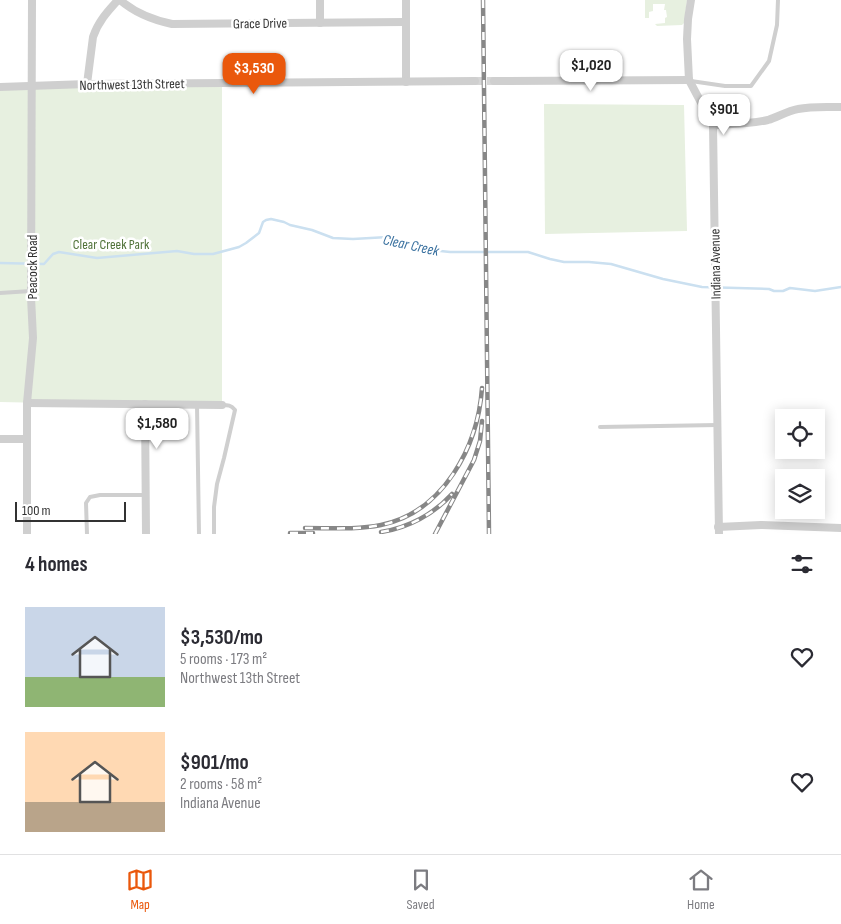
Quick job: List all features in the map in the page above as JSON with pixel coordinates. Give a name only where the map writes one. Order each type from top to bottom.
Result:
[{"type":"street","name":"Peacock Road","points":[[27,534],[27,403],[33,338],[32,0]]},
{"type":"street","name":"Grace Drive","points":[[119,0],[142,14],[172,24],[405,22]]},
{"type":"street","points":[[87,84],[96,31],[102,17],[119,0]]},
{"type":"street","points":[[320,0],[320,23]]},
{"type":"street","points":[[406,0],[406,82]]},
{"type":"street","name":"Indiana Avenue","points":[[691,0],[688,19],[689,80],[713,125],[718,530]]},
{"type":"street","points":[[494,81],[689,80]]},
{"type":"street","name":"Northwest 13th Street","points":[[0,87],[87,84],[475,81]]},
{"type":"street","points":[[713,125],[756,122],[808,107],[841,107]]},
{"type":"street","points":[[27,403],[222,405]]},
{"type":"street","points":[[145,404],[146,534]]},
{"type":"street","points":[[0,439],[27,439]]},
{"type":"street","points":[[718,530],[761,524],[841,528]]},
{"type":"lane","points":[[689,80],[725,86],[751,86],[769,61],[777,25],[778,0]]},
{"type":"lane","points":[[0,293],[32,288]]},
{"type":"lane","points":[[197,405],[199,534]]},
{"type":"lane","points":[[214,534],[214,507],[217,484],[236,410],[233,406],[222,405]]},
{"type":"lane","points":[[600,427],[718,425]]},
{"type":"lane","points":[[87,534],[86,503],[90,497],[100,495],[146,496]]},
{"type":"green space","points":[[645,0],[687,0],[684,23],[682,25],[657,26],[655,24],[665,23],[665,18],[667,17],[666,10],[664,10],[665,4],[653,4],[653,11],[649,12],[649,18],[645,18]]},
{"type":"green space","name":"Clear Creek Park","points":[[222,84],[222,405],[0,402],[0,87]]},
{"type":"green space","points":[[544,104],[684,105],[687,231],[545,234]]},
{"type":"waterway","name":"Clear Creek","points":[[0,263],[44,264],[53,254],[59,252],[97,258],[177,251],[194,254],[213,254],[239,247],[246,243],[259,233],[263,222],[271,219],[333,238],[388,237],[419,248],[450,252],[528,252],[564,262],[611,264],[663,279],[702,287],[769,289],[774,291],[783,291],[790,288],[815,291],[841,287]]},
{"type":"tunnel","points":[[475,81],[494,81]]},
{"type":"railway","points":[[483,0],[489,534]]},
{"type":"railway","points":[[305,528],[372,527],[403,518],[423,506],[440,491],[454,473],[465,453],[479,410],[482,388]]},
{"type":"railway","points":[[435,534],[474,460],[480,441],[482,421]]},
{"type":"railway","points":[[381,532],[401,527],[420,519],[437,508],[452,494]]},
{"type":"railway","points":[[290,533],[313,533]]}]
